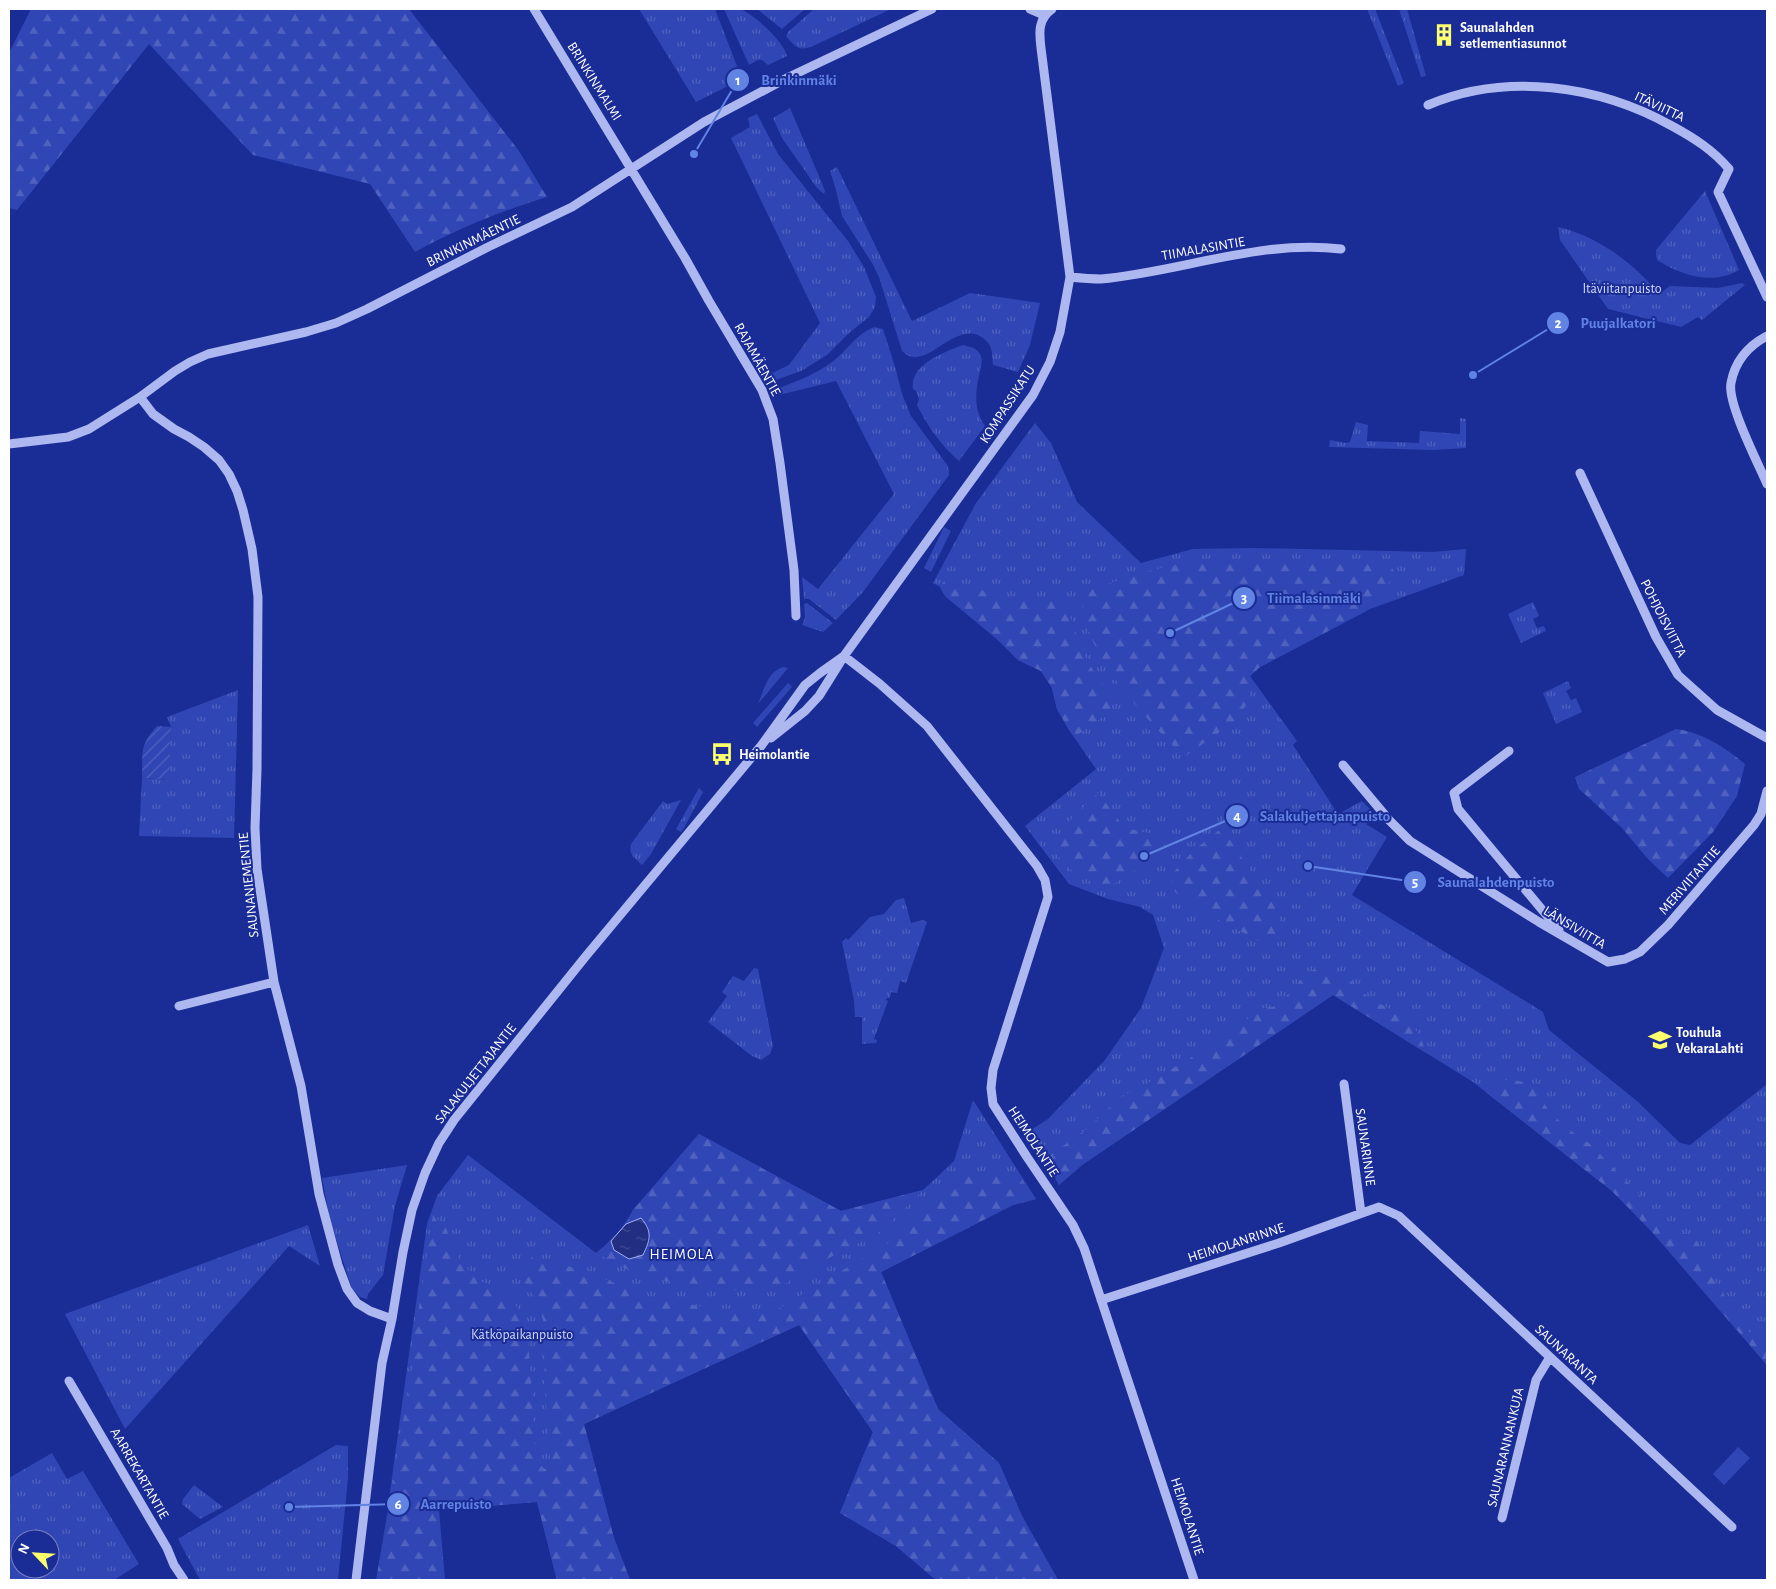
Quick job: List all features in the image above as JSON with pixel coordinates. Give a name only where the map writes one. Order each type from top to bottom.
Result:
[{"type":"street","name":"BRINKINMALMI","points":[[534,9],[631,169]]},
{"type":"street","name":"BRINKINMÄENTIE","points":[[9,444],[68,436],[89,429],[140,398],[175,371],[208,354],[306,332],[336,323],[367,309],[488,247],[572,207],[704,122],[780,82],[932,9]]},
{"type":"street","points":[[1030,9],[1044,15],[1052,9]]},
{"type":"street","name":"KOMPASSIKATU","points":[[844,656],[1033,395],[1050,362],[1060,332],[1070,277],[1040,48],[1040,31],[1044,15]]},
{"type":"street","name":"ITÄVIITTA","points":[[1428,105],[1451,95],[1492,88],[1520,86],[1574,90],[1629,106],[1654,116],[1698,140],[1720,158],[1729,169],[1718,192],[1767,297]]},
{"type":"street","name":"RAJAMÄENTIE","points":[[631,169],[762,390],[773,419],[794,570],[796,616]]},
{"type":"street","name":"TIIMALASINTIE","points":[[1070,277],[1099,279],[1138,274],[1227,257],[1290,248],[1342,249]]},
{"type":"street","points":[[1767,336],[1754,343],[1740,357],[1730,384],[1735,408],[1767,484]]},
{"type":"street","name":"SAUNANIEMENTIE","points":[[140,398],[153,414],[204,447],[219,460],[229,474],[237,491],[248,529],[255,565],[258,597],[255,828],[258,869],[274,982],[301,1086],[319,1194],[338,1265],[347,1289],[357,1303],[370,1311],[392,1319]]},
{"type":"street","name":"POHJOISVIITTA","points":[[1580,473],[1656,637],[1678,675],[1717,710],[1767,738]]},
{"type":"street","name":"SALAKULJETTAJANTIE","points":[[761,746],[805,711],[819,696],[844,656]]},
{"type":"street","name":"SALAKULJETTAJANTIE","points":[[356,1580],[382,1363],[392,1319],[403,1252],[412,1210],[425,1173],[439,1142],[454,1120],[586,956],[761,746],[805,685],[844,656]]},
{"type":"street","name":"HEIMOLANTIE","points":[[844,656],[880,684],[926,726],[1037,866],[1045,880],[1048,897],[993,1070],[991,1088],[994,1104],[1073,1225],[1084,1248],[1194,1580]]},
{"type":"street","points":[[1509,751],[1454,794],[1458,810],[1564,936]]},
{"type":"street","name":"LÄNSIVIITTA","points":[[1343,765],[1389,820],[1410,841],[1608,962]]},
{"type":"street","name":"MERIVIITANTIE","points":[[1608,962],[1625,959],[1640,952],[1668,925],[1764,815],[1767,791]]},
{"type":"street","points":[[179,1006],[274,982]]},
{"type":"street","name":"SAUNARINNE","points":[[1344,1084],[1361,1213]]},
{"type":"street","name":"HEIMOLANRINNE","points":[[1101,1300],[1274,1245],[1379,1207]]},
{"type":"street","name":"SAUNARANTA","points":[[1379,1207],[1399,1216],[1732,1527]]},
{"type":"street","name":"SAUNARANNANKUJA","points":[[1502,1518],[1536,1380],[1550,1357]]},
{"type":"street","name":"AARREKARTANTIE","points":[[69,1381],[184,1580]]},
{"type":"green space","points":[[31,9],[409,9],[519,151],[547,197],[480,221],[415,252],[370,184],[253,155],[149,44],[17,210],[9,208],[9,53]]},
{"type":"green space","points":[[639,9],[715,9],[742,79],[696,102]]},
{"type":"green space","points":[[724,9],[740,9],[753,16],[775,36],[787,56],[768,65],[762,60],[758,60],[749,65]]},
{"type":"green space","points":[[757,9],[805,9],[782,29]]},
{"type":"green space","points":[[814,9],[891,9],[811,47],[799,48],[786,36]]},
{"type":"green space","points":[[1367,9],[1375,9],[1404,83],[1398,86]]},
{"type":"green space","points":[[1399,9],[1407,9],[1426,76],[1421,77]]},
{"type":"green space","points":[[790,108],[825,191],[824,194],[817,188],[782,138],[773,118]]},
{"type":"green space","points":[[757,114],[778,154],[848,241],[864,267],[876,297],[875,307],[869,317],[849,333],[827,355],[801,371],[770,382],[766,376],[789,365],[820,323],[731,138],[750,127],[748,118]]},
{"type":"green space","points":[[837,167],[912,321],[970,293],[1040,303],[1030,345],[1018,372],[993,365],[990,346],[984,338],[975,334],[965,334],[955,338],[918,357],[910,356],[902,351],[879,277],[842,216],[830,171]]},
{"type":"green space","points":[[1705,191],[1739,270],[1729,275],[1708,278],[1697,277],[1676,270],[1657,260],[1656,250]]},
{"type":"green space","name":"Itäviitanpuisto","points":[[1558,227],[1587,237],[1614,252],[1638,272],[1659,294],[1670,286],[1718,288],[1742,283],[1745,285],[1702,320],[1698,317],[1681,327],[1608,309],[1560,240]]},
{"type":"green space","points":[[874,327],[883,329],[902,394],[911,416],[948,466],[949,475],[863,592],[836,620],[809,599],[804,599],[802,577],[818,589],[894,494],[836,381],[779,395],[775,390],[819,371],[838,357],[861,335]]},
{"type":"green space","points":[[963,345],[976,350],[981,357],[982,362],[976,402],[981,420],[985,426],[959,461],[941,442],[921,413],[917,405],[919,399],[916,391],[913,389],[913,381],[916,373],[922,366],[947,351]]},
{"type":"green space","points":[[1460,418],[1466,419],[1466,448],[1433,450],[1329,447],[1330,440],[1350,442],[1356,422],[1368,425],[1367,441],[1419,443],[1420,431],[1460,434]]},
{"type":"green space","points":[[1035,423],[1051,443],[1077,502],[1141,563],[1193,549],[1255,548],[1432,552],[1466,549],[1464,575],[1370,609],[1260,667],[1250,676],[1297,741],[1293,745],[1338,814],[1362,801],[1372,811],[1370,821],[1366,824],[1387,837],[1352,895],[1543,1012],[1549,1030],[1637,1101],[1680,1143],[1690,1145],[1767,1084],[1767,1365],[1653,1233],[1612,1191],[1473,1082],[1333,995],[1082,1165],[1059,1185],[1031,1130],[1048,1119],[1105,1060],[1141,1008],[1164,948],[1153,915],[1140,907],[1108,899],[1069,884],[1025,826],[1096,769],[1057,709],[1052,688],[1041,671],[1018,660],[998,640],[945,596],[940,587],[933,583],[976,503]]},
{"type":"green space","points":[[944,527],[951,531],[931,572],[924,568]]},
{"type":"green space","points":[[1196,560],[1390,563],[1395,574],[1370,609],[1260,667],[1250,676],[1250,700],[1234,722],[1184,757],[1141,711],[1102,659],[1086,622],[1082,601],[1086,593],[1094,588],[1153,570]]},
{"type":"green space","points":[[945,580],[1020,600],[1050,598],[1061,603],[1068,611],[1087,660],[1115,698],[1110,711],[1077,735],[1069,730],[1057,709],[1052,688],[1041,671],[1018,660],[998,640],[945,596],[940,587]]},
{"type":"green space","points":[[1533,602],[1539,616],[1533,619],[1537,628],[1544,626],[1546,631],[1521,643],[1508,614]]},
{"type":"green space","points":[[807,603],[833,623],[823,632],[802,625],[805,618],[804,604]]},
{"type":"green space","points":[[783,667],[788,668],[758,704],[770,677]]},
{"type":"green space","points":[[1568,681],[1571,688],[1566,691],[1571,700],[1576,698],[1582,712],[1556,724],[1543,693]]},
{"type":"green space","points":[[788,683],[792,687],[757,727],[753,723]]},
{"type":"green space","points":[[238,690],[234,838],[139,836],[142,778],[168,780],[171,727],[167,717]]},
{"type":"green space","points":[[157,726],[171,727],[169,780],[142,778],[143,750],[147,739]]},
{"type":"green space","points":[[1676,729],[1704,737],[1730,752],[1745,764],[1737,796],[1713,832],[1668,878],[1647,858],[1622,828],[1579,789],[1575,777]]},
{"type":"green space","points":[[699,788],[703,792],[681,832],[676,829]]},
{"type":"green space","points":[[1098,793],[1125,828],[1172,838],[1138,868],[1107,888],[1076,875],[1055,853],[1062,828]]},
{"type":"green space","points":[[681,800],[651,854],[642,865],[631,853],[631,844],[663,801],[667,804]]},
{"type":"green space","points":[[1222,828],[1280,915],[1280,935],[1259,941],[1203,912],[1175,892],[1171,875],[1194,850]]},
{"type":"green space","points":[[904,898],[911,923],[923,920],[927,922],[906,983],[900,981],[897,993],[891,992],[890,998],[886,1000],[888,1001],[874,1039],[877,1040],[876,1043],[862,1044],[862,1017],[855,1017],[854,1000],[842,942],[846,938],[848,940],[870,917],[884,914],[896,900]]},
{"type":"green space","points":[[1328,966],[1348,977],[1358,989],[1377,1003],[1403,1015],[1420,1035],[1426,1053],[1333,995],[1082,1165],[1059,1185],[1046,1158],[1087,1129],[1120,1097],[1143,1086],[1202,1051],[1263,1008],[1273,1007],[1293,990],[1307,972]]},
{"type":"green space","points":[[754,968],[758,969],[773,1046],[770,1054],[761,1060],[752,1056],[708,1022],[727,996],[722,992],[733,976],[744,981]]},
{"type":"green space","points":[[1500,1080],[1513,1080],[1545,1086],[1542,1095],[1544,1103],[1551,1114],[1589,1143],[1636,1191],[1672,1233],[1688,1234],[1698,1242],[1701,1257],[1712,1278],[1723,1290],[1726,1306],[1753,1336],[1767,1335],[1767,1365],[1653,1233],[1612,1191],[1488,1094]]},
{"type":"green space","name":"Kätköpaikanpuisto","points":[[973,1100],[1036,1199],[1013,1205],[881,1272],[938,1409],[999,1463],[1022,1516],[1058,1580],[936,1580],[896,1546],[840,1513],[873,1432],[799,1325],[584,1424],[614,1538],[630,1580],[557,1580],[537,1502],[439,1510],[388,1506],[427,1224],[437,1196],[468,1155],[596,1253],[617,1233],[633,1210],[699,1134],[841,1211],[923,1190],[954,1161]]},
{"type":"green space","points":[[699,1134],[841,1211],[923,1190],[877,1234],[817,1264],[778,1288],[742,1291],[670,1282],[632,1272],[596,1253],[611,1241],[614,1250],[637,1219],[626,1224],[633,1210]]},
{"type":"green space","points":[[407,1165],[395,1206],[383,1275],[368,1294],[367,1299],[360,1297],[352,1289],[330,1220],[322,1178]]},
{"type":"green space","name":"Kätköpaikanpuisto","points":[[995,1173],[1015,1176],[1036,1199],[1013,1205],[881,1272],[938,1409],[999,1463],[1022,1516],[1058,1580],[936,1580],[896,1546],[840,1513],[873,1432],[799,1325],[584,1424],[614,1538],[630,1580],[557,1580],[537,1502],[439,1510],[445,1580],[376,1580],[414,1357],[413,1345],[433,1215],[445,1226],[459,1259],[477,1280],[504,1289],[517,1307],[528,1335],[536,1462],[545,1469],[550,1462],[544,1379],[547,1332],[536,1299],[522,1279],[522,1267],[533,1256],[588,1272],[643,1295],[744,1315],[771,1313],[890,1242],[944,1186],[956,1179],[969,1175]]},
{"type":"green space","points":[[308,1225],[320,1266],[289,1246],[125,1429],[65,1314]]},
{"type":"green space","points":[[336,1445],[348,1446],[348,1478],[338,1580],[200,1580],[178,1539]]},
{"type":"green space","points":[[1738,1447],[1750,1458],[1724,1485],[1713,1474]]},
{"type":"green space","points":[[52,1453],[67,1479],[83,1471],[139,1564],[114,1580],[9,1579],[9,1478]]},
{"type":"green space","points":[[194,1485],[223,1507],[200,1519],[182,1504],[183,1499]]},
{"type":"water","points":[[641,1218],[649,1232],[647,1245],[643,1255],[629,1259],[614,1250],[611,1241],[626,1224]]},
{"type":"place","name":"Saunalahden setlementiasunnot","points":[[1444,35]]},
{"type":"place","name":"Brinkinmäki","points":[[694,154]]},
{"type":"place","name":"Puujalkatori","points":[[1473,375]]},
{"type":"place","name":"Tiimalasinmäki","points":[[1170,633]]},
{"type":"place","name":"Heimolantie","points":[[722,754]]},
{"type":"place","name":"Salakuljettajanpuisto","points":[[1144,856]]},
{"type":"place","name":"Saunalahdenpuisto","points":[[1308,866]]},
{"type":"place","name":"Touhula VekaraLahti","points":[[1660,1040]]},
{"type":"place","name":"Aarrepuisto","points":[[289,1507]]},
{"type":"district","name":"HEIMOLA","points":[[682,1254]]}]
